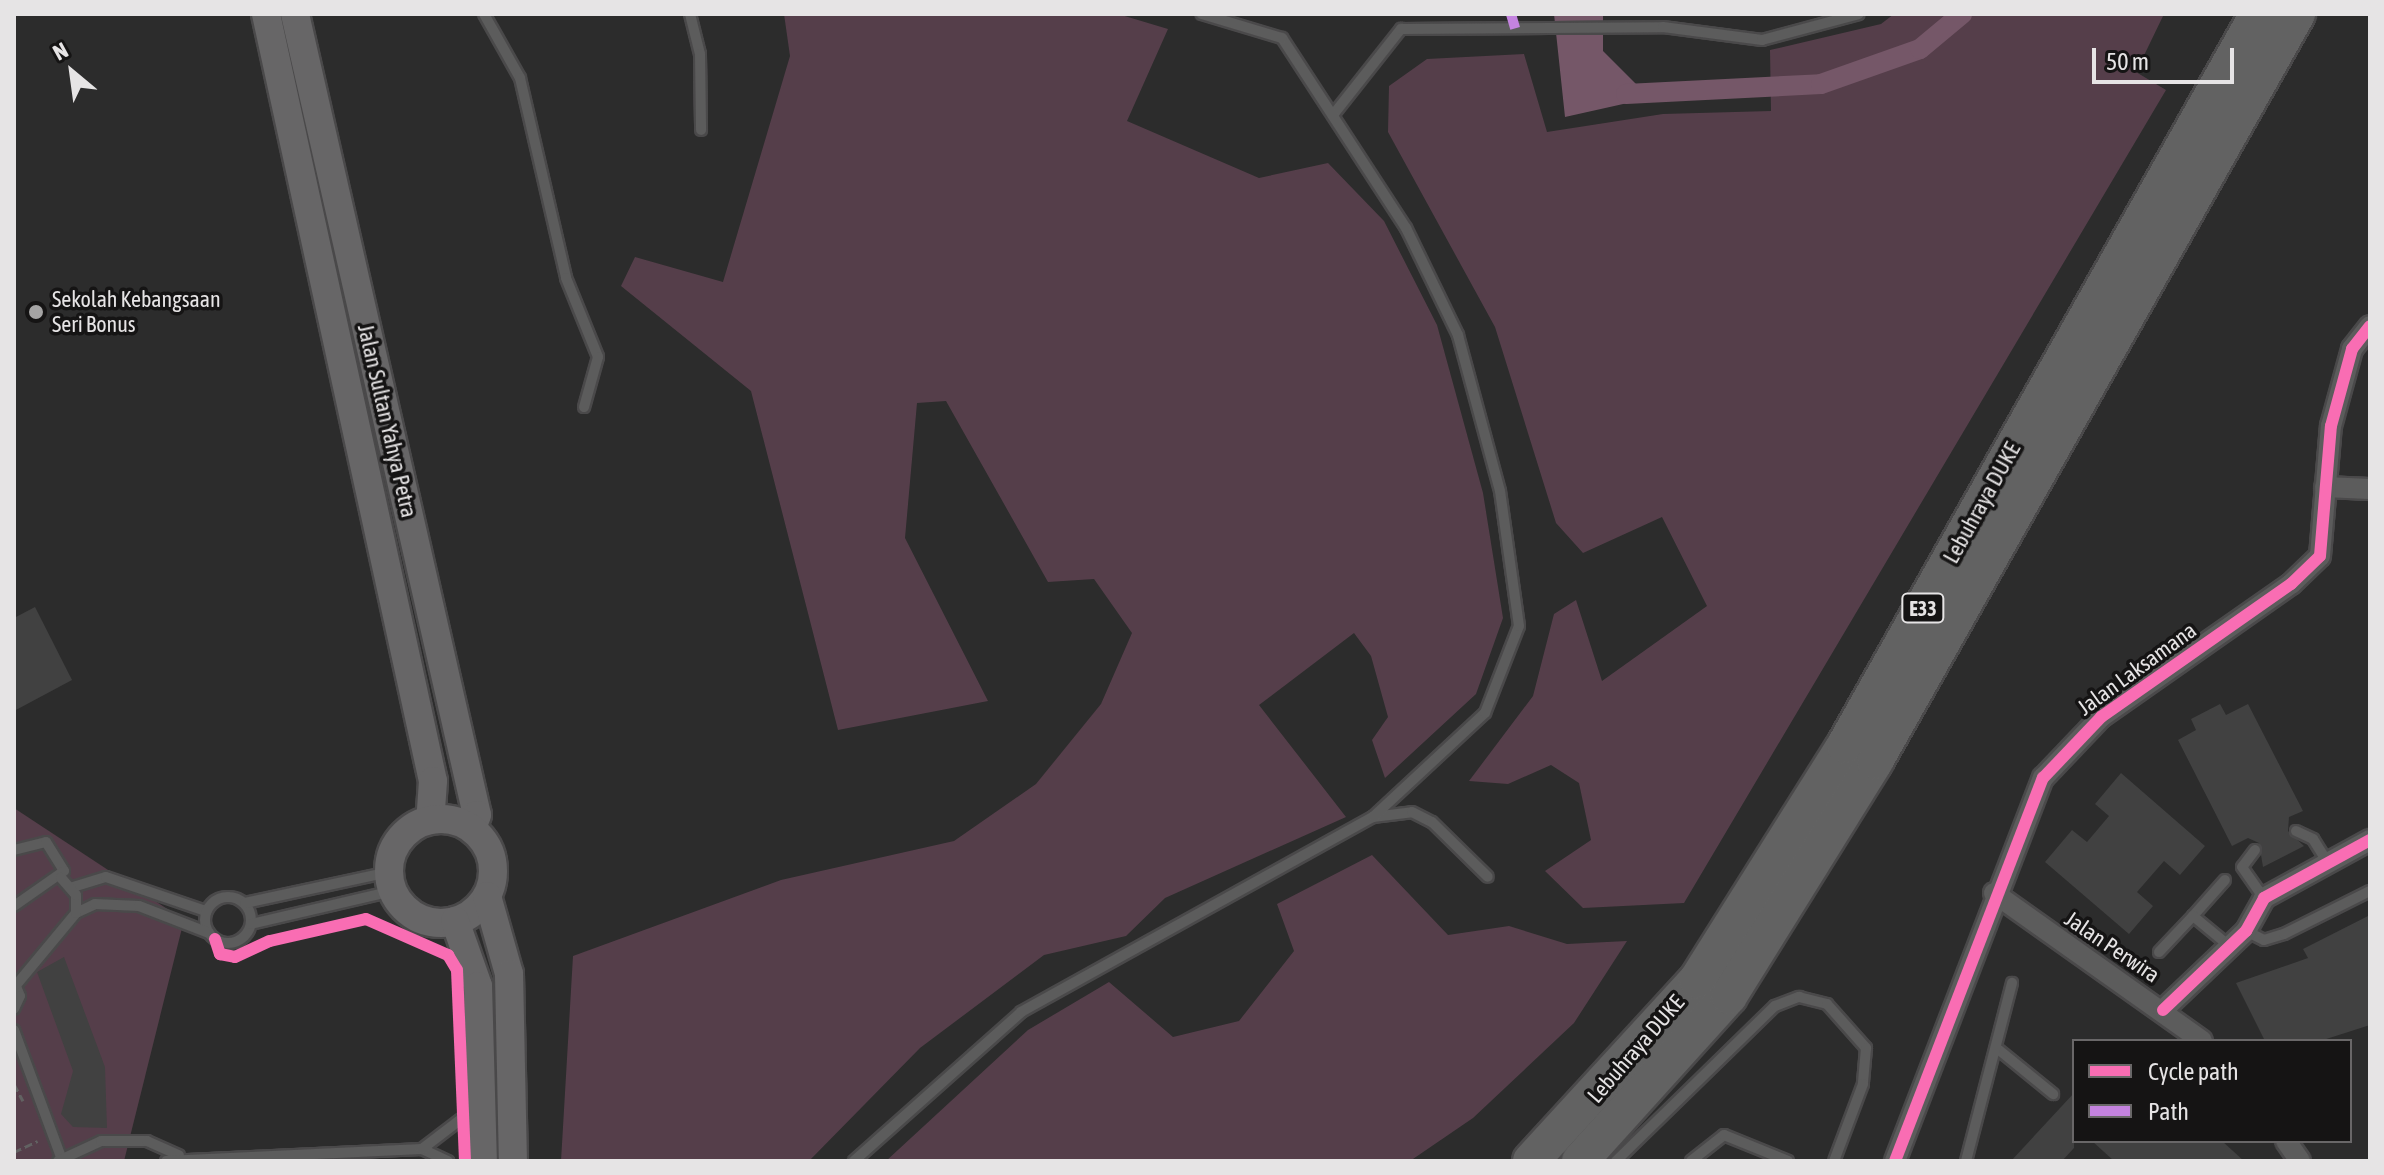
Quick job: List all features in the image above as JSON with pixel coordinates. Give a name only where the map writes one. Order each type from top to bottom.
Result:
[{"type":"highway","name":"Lebuhraya DUKE","points":[[1531,1161],[1697,980],[1845,745],[2258,14]]},
{"type":"highway","name":"Lebuhraya DUKE","points":[[1580,1161],[1729,996],[1875,761],[2297,14]]},
{"type":"main road","name":"Jalan Sultan Yahya Petra","points":[[266,14],[433,781],[430,820]]},
{"type":"main road","name":"Jalan Sultan Yahya Petra","points":[[295,14],[477,815],[472,828],[490,852],[487,896],[509,974],[513,1161]]},
{"type":"main road","points":[[472,828],[430,820],[400,839],[391,882],[411,914],[455,921],[487,896]]},
{"type":"main road","points":[[455,921],[478,986],[483,1161]]},
{"type":"street","name":"Jalan Laksamana","points":[[1895,1161],[1994,893],[2043,778],[2069,745],[2320,556],[2331,426],[2352,349],[2370,326]]},
{"type":"street","points":[[2325,487],[2370,489]]},
{"type":"street","points":[[2163,1010],[2227,944],[2246,931],[2264,898],[2370,840]]},
{"type":"street","name":"Jalan Perwira","points":[[1994,893],[2163,1010],[2199,1039]]},
{"type":"street","points":[[2287,1143],[2300,1161]]},
{"type":"lane","points":[[484,14],[520,78],[566,278],[598,357],[584,407]]},
{"type":"lane","points":[[690,14],[700,54],[701,130]]},
{"type":"lane","points":[[854,1161],[1021,1012],[1373,817],[1485,713],[1519,626],[1500,491],[1458,335],[1406,228],[1282,38],[1202,14]]},
{"type":"lane","points":[[1333,115],[1401,29],[1631,27],[1762,40],[1859,14]]},
{"type":"lane","points":[[1373,817],[1412,812],[1432,822],[1488,877]]},
{"type":"lane","points":[[2296,831],[2313,839],[2328,863]]},
{"type":"lane","points":[[14,850],[35,839],[46,842],[61,878],[73,887],[76,913]]},
{"type":"lane","points":[[2255,850],[2242,867],[2264,898]]},
{"type":"lane","points":[[73,887],[106,877],[206,911]]},
{"type":"lane","points":[[14,906],[61,878]]},
{"type":"lane","points":[[2159,952],[2225,880]]},
{"type":"lane","points":[[206,911],[223,897],[245,903],[391,882]]},
{"type":"lane","points":[[14,1009],[15,983],[76,913],[95,904],[139,906],[237,941],[251,924],[391,882]]},
{"type":"lane","points":[[2246,931],[2264,940],[2284,934],[2370,891]]},
{"type":"lane","points":[[245,903],[251,924]]},
{"type":"lane","points":[[206,911],[209,933]]},
{"type":"lane","points":[[2193,916],[2227,944]]},
{"type":"lane","points":[[1966,1161],[1999,1050],[2012,983]]},
{"type":"lane","points":[[1616,1161],[1775,1006],[1799,997],[1827,1004],[1866,1048],[1863,1084],[1834,1161]]},
{"type":"lane","points":[[14,1030],[66,1160],[101,1141],[147,1141],[179,1155],[299,1157],[422,1149],[448,1161]]},
{"type":"lane","points":[[1999,1050],[2053,1094]]},
{"type":"lane","points":[[422,1149],[481,1103]]},
{"type":"lane","points":[[1691,1161],[1724,1135],[1788,1161]]},
{"type":"lane","points":[[166,1161],[179,1155]]},
{"type":"path","points":[[14,1084],[26,1107]]},
{"type":"path","points":[[14,1152],[38,1143],[39,1130]]},
{"type":"shaded area","points":[[784,14],[1118,14],[1168,29],[1127,121],[1259,178],[1328,163],[1384,221],[1437,325],[1483,493],[1503,618],[1476,694],[1385,778],[1372,740],[1388,717],[1371,656],[1354,633],[1259,705],[1346,817],[1165,898],[1126,936],[1044,955],[920,1048],[809,1161],[561,1161],[573,956],[781,880],[954,841],[1036,784],[1101,704],[1132,633],[1094,579],[1048,582],[946,401],[917,403],[905,538],[988,701],[838,730],[751,391],[621,286],[635,257],[723,282],[790,56]]},
{"type":"shaded area","points":[[1554,14],[1603,14],[1603,51],[1650,98],[1565,117]]},
{"type":"shaded area","points":[[1894,14],[2164,14],[2136,72],[2166,90],[1684,903],[1583,908],[1545,871],[1591,840],[1579,783],[1551,765],[1508,784],[1469,781],[1533,696],[1554,614],[1576,600],[1602,681],[1707,606],[1662,517],[1583,553],[1556,523],[1495,327],[1388,132],[1389,86],[1427,59],[1524,54],[1547,132],[1663,114],[1771,111],[1770,50],[1881,24]]},
{"type":"shaded area","points":[[14,808],[184,920],[124,1161],[14,1161]]},
{"type":"shaded area","points":[[1372,855],[1448,935],[1509,926],[1567,944],[1627,941],[1574,1023],[1473,1118],[1410,1161],[886,1161],[1028,1030],[1109,982],[1173,1037],[1239,1021],[1294,951],[1277,904]]},
{"type":"building","points":[[35,607],[72,680],[14,711],[14,618]]},
{"type":"building","points":[[2220,704],[2226,715],[2248,704],[2303,811],[2289,817],[2288,831],[2304,846],[2263,867],[2259,843],[2248,838],[2232,846],[2178,740],[2196,730],[2191,719]]},
{"type":"building","points":[[2121,773],[2205,846],[2180,875],[2164,861],[2137,892],[2153,906],[2129,934],[2045,862],[2072,830],[2087,842],[2109,816],[2095,804]]},
{"type":"building","points":[[2370,915],[2370,1025],[2326,1039],[2264,1039],[2236,983],[2308,958],[2303,949]]},
{"type":"building","points":[[64,957],[105,1067],[107,1128],[73,1127],[61,1114],[73,1071],[37,972]]},
{"type":"building","points":[[2072,1095],[2074,1148],[2062,1161],[2011,1161]]},
{"type":"building","points":[[2094,1143],[2224,1143],[2244,1161],[2114,1161]]},
{"type":"waterway","points":[[1626,94],[1821,84],[1920,49],[1962,14]]},
{"type":"marked path","points":[[1511,14],[1515,28]]},
{"type":"cycle path","points":[[1895,1161],[2043,778],[2101,717],[2291,584],[2320,556],[2331,426],[2352,349],[2370,326]]},
{"type":"cycle path","points":[[2163,1010],[2246,931],[2264,898],[2370,840]]},
{"type":"cycle path","points":[[215,939],[220,954],[235,957],[270,941],[366,919],[448,955],[457,970],[465,1161]]},
{"type":"place","name":"Sekolah Kebangsaan Seri Bonus","points":[[36,312]]}]
